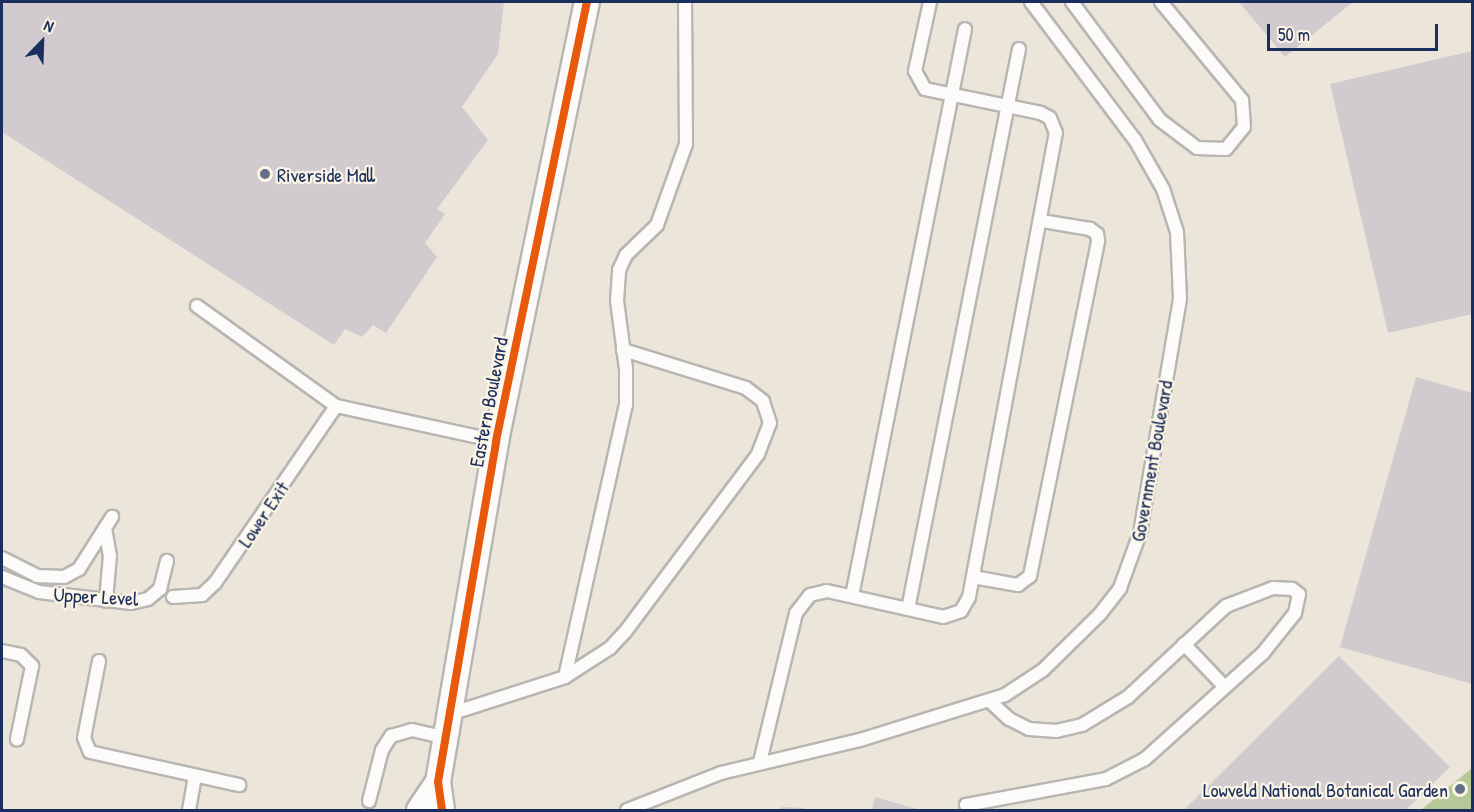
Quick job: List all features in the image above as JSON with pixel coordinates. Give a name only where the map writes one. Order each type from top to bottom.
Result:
[{"type":"street","name":"Eastern Boulevard","points":[[442,810],[438,782],[496,441],[587,2]]},
{"type":"street","name":"Eastern Boulevard","points":[[419,810],[438,782]]},
{"type":"lane","points":[[565,677],[626,405],[617,293],[619,270],[626,255],[657,225],[687,144],[685,2]]},
{"type":"lane","points":[[760,762],[796,613],[817,591],[852,596],[943,617],[955,615],[966,603],[973,577],[1042,221],[1056,142],[1055,127],[1046,115],[951,97],[925,89],[915,76],[930,2]]},
{"type":"lane","name":"Government Boulevard","points":[[627,810],[684,786],[760,762],[860,740],[990,701],[1043,670],[1100,614],[1120,588],[1140,533],[1180,298],[1177,232],[1155,174],[1135,140],[1031,2]]},
{"type":"lane","points":[[1071,2],[1160,120],[1197,148],[1226,149],[1244,127],[1242,100],[1161,2]]},
{"type":"lane","points":[[852,596],[965,29]]},
{"type":"lane","points":[[908,609],[1019,49]]},
{"type":"lane","points":[[973,577],[1018,585],[1030,576],[1098,241],[1090,229],[1042,221]]},
{"type":"lane","points":[[197,306],[336,406],[496,441]]},
{"type":"lane","points":[[450,714],[565,677],[610,648],[625,632],[758,454],[770,423],[763,401],[746,388],[623,350]]},
{"type":"lane","name":"Lower Exit","points":[[173,597],[202,595],[215,583],[336,406]]},
{"type":"lane","points":[[2,558],[37,576],[64,578],[79,569],[112,517]]},
{"type":"lane","points":[[105,528],[110,555],[106,601]]},
{"type":"lane","name":"Upper Level","points":[[2,577],[24,589],[106,601],[148,599],[164,582],[167,561]]},
{"type":"lane","points":[[966,804],[1084,783],[1126,770],[1177,732],[1286,627],[1299,603],[1298,592],[1273,588],[1226,606],[1128,697],[1082,725],[1057,731],[1029,729],[1009,719],[990,701]]},
{"type":"lane","points":[[1184,644],[1225,687]]},
{"type":"lane","points":[[2,651],[27,658],[32,666],[17,739]]},
{"type":"lane","points":[[99,661],[84,738],[90,752],[239,785]]},
{"type":"lane","points":[[369,801],[382,750],[391,736],[412,730],[446,738]]},
{"type":"lane","points":[[189,810],[195,777]]},
{"type":"green space","name":"Lowveld National Botanical Garden","points":[[1472,768],[1472,810],[1421,810]]},
{"type":"building","name":"Riverside Mall","points":[[2,2],[504,2],[498,54],[462,107],[488,140],[437,209],[445,214],[425,243],[437,257],[386,333],[373,325],[362,337],[345,329],[334,345],[2,132]]},
{"type":"building","points":[[1239,2],[1353,2],[1285,57]]},
{"type":"building","points":[[1472,51],[1472,314],[1388,333],[1330,84]]},
{"type":"building","points":[[1416,377],[1472,393],[1472,684],[1340,647]]},
{"type":"building","points":[[1339,656],[1450,767],[1406,810],[1184,810]]},
{"type":"building","points":[[875,797],[920,810],[872,810]]},
{"type":"building","points":[[783,807],[804,808],[810,810],[776,810]]},
{"type":"cycle path","points":[[442,810],[438,782],[496,441],[587,2]]},
{"type":"place","name":"Riverside Mall","points":[[265,174]]},
{"type":"place","name":"Lowveld National Botanical Garden","points":[[1460,789]]}]
